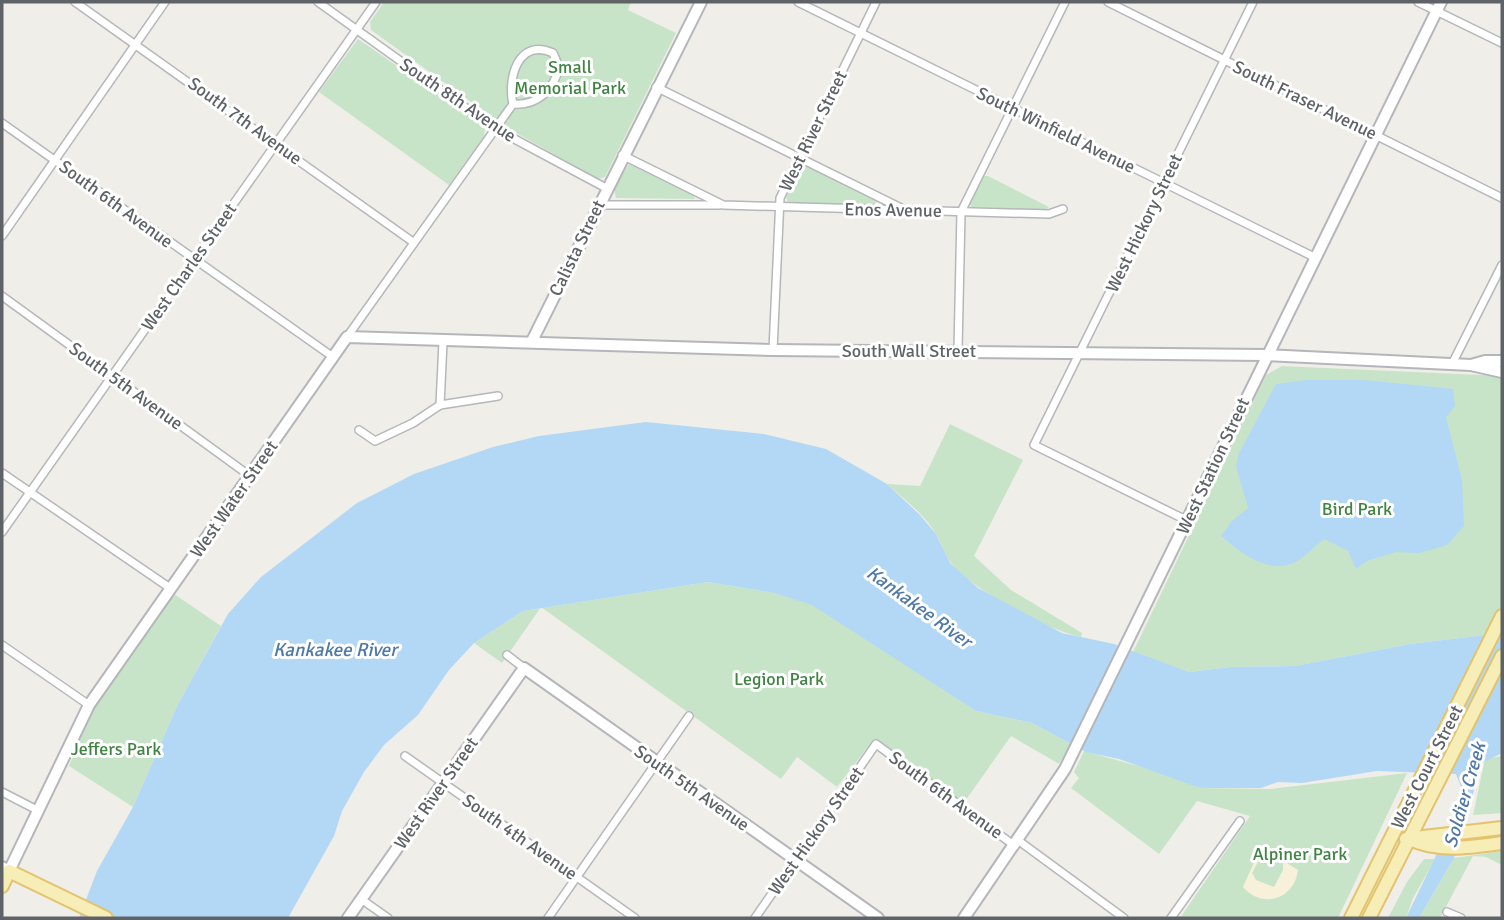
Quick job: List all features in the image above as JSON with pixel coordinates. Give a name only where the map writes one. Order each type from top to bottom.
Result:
[{"type":"main road","name":"Calista Street","points":[[532,341],[597,205],[701,2]]},
{"type":"main road","name":"West Station Street","points":[[964,918],[1017,844],[1065,769],[1188,521],[1265,355],[1439,6]]},
{"type":"main road","name":"South Wall Street","points":[[347,337],[773,350],[1265,355],[1471,365],[1502,372]]},
{"type":"main road","name":"West Water Street","points":[[2,886],[6,869],[39,811],[89,705],[347,337]]},
{"type":"main road","name":"South Wall Street","points":[[1471,365],[1485,361],[1502,361]]},
{"type":"main road","name":"West Court Street","points":[[1352,918],[1502,616]]},
{"type":"main road","name":"West Court Street","points":[[1369,918],[1502,656]]},
{"type":"main road","name":"South 5th Avenue","points":[[524,668],[878,918]]},
{"type":"main road","name":"West River Street","points":[[348,918],[524,668]]},
{"type":"main road","points":[[1426,840],[1496,828]]},
{"type":"main road","points":[[1391,839],[1482,846],[1502,843]]},
{"type":"main road","points":[[6,869],[106,918]]},
{"type":"street","name":"South 7th Avenue","points":[[75,2],[137,43],[414,242]]},
{"type":"street","points":[[2,236],[165,2]]},
{"type":"street","name":"South 8th Avenue","points":[[318,2],[494,128],[606,188]]},
{"type":"street","name":"West Charles Street","points":[[2,532],[376,2]]},
{"type":"street","name":"South Winfield Avenue","points":[[798,2],[1314,257]]},
{"type":"street","name":"West River Street","points":[[773,350],[778,208],[798,157],[876,2]]},
{"type":"street","points":[[958,350],[961,212],[1065,2]]},
{"type":"street","name":"South Fraser Avenue","points":[[1108,2],[1502,198]]},
{"type":"street","name":"West Hickory Street","points":[[1188,521],[1034,445],[1253,2]]},
{"type":"street","points":[[1418,2],[1439,6],[1502,43]]},
{"type":"street","points":[[537,49],[553,53],[559,67],[549,89],[532,103],[513,104],[511,77],[525,54],[537,49]]},
{"type":"street","points":[[656,87],[907,211]]},
{"type":"street","name":"West Water Street","points":[[347,337],[513,104]]},
{"type":"street","name":"South 6th Avenue","points":[[2,123],[333,358]]},
{"type":"street","name":"Enos Avenue","points":[[622,155],[723,205]]},
{"type":"street","name":"Enos Avenue","points":[[597,205],[723,205],[1049,214],[1063,209]]},
{"type":"street","points":[[1452,365],[1502,265]]},
{"type":"street","name":"South 5th Avenue","points":[[2,296],[250,476]]},
{"type":"street","points":[[440,405],[443,342]]},
{"type":"street","points":[[359,430],[375,441],[413,423],[440,405],[498,396]]},
{"type":"street","points":[[2,473],[170,589]]},
{"type":"street","points":[[2,645],[89,705]]},
{"type":"street","name":"South 5th Avenue","points":[[507,655],[524,668]]},
{"type":"street","points":[[548,918],[689,716]]},
{"type":"street","name":"West Hickory Street","points":[[755,918],[876,744]]},
{"type":"street","name":"South 6th Avenue","points":[[876,744],[1124,918]]},
{"type":"street","name":"South 4th Avenue","points":[[405,756],[635,918]]},
{"type":"street","points":[[2,792],[39,811]]},
{"type":"street","points":[[1171,918],[1240,821]]},
{"type":"street","points":[[361,899],[388,918]]},
{"type":"street","points":[[1447,912],[1461,918]]},
{"type":"green space","name":"Small Memorial Park","points":[[384,2],[631,2],[628,10],[676,33],[605,177],[598,179],[509,129],[371,30],[370,22]]},
{"type":"green space","points":[[358,39],[485,127],[484,136],[449,185],[319,92]]},
{"type":"green space","points":[[629,164],[693,194],[695,199],[616,198],[614,189]]},
{"type":"green space","points":[[804,164],[877,202],[873,205],[788,203],[786,197]]},
{"type":"green space","points":[[984,176],[1049,207],[1046,210],[972,207],[969,203]]},
{"type":"green space","name":"Bird Park","points":[[1282,366],[1502,376],[1502,633],[1410,644],[1295,666],[1231,667],[1189,672],[1133,652],[1266,375]]},
{"type":"green space","points":[[950,424],[1023,460],[974,556],[1011,590],[1082,633],[1081,637],[1031,618],[961,574],[951,563],[926,520],[887,484],[920,486]]},
{"type":"green space","name":"Legion Park","points":[[708,582],[774,593],[817,606],[976,711],[1032,723],[1071,744],[1059,764],[1011,736],[963,804],[874,739],[837,787],[797,757],[781,779],[542,608]]},
{"type":"green space","name":"Jeffers Park","points":[[174,594],[221,626],[178,704],[133,807],[69,766],[91,712]]},
{"type":"green space","points":[[540,608],[502,663],[474,643],[523,611]]},
{"type":"green space","name":"Alpiner Park","points":[[1084,751],[1171,775],[1200,788],[1269,789],[1407,773],[1338,918],[1180,918],[1250,816],[1197,801],[1159,854],[1071,788],[1079,778],[1074,772]]},
{"type":"green space","points":[[1502,756],[1502,813],[1473,815],[1485,759]]},
{"type":"green space","points":[[1502,851],[1502,865],[1486,857],[1473,856],[1440,918],[1419,918],[1454,858]]},
{"type":"green space","points":[[1424,859],[1435,859],[1413,898],[1406,918],[1388,918],[1407,882]]},
{"type":"sand","points":[[1261,847],[1298,870],[1290,888],[1276,898],[1259,898],[1243,887]],"holes":[[[1266,855],[1283,863],[1283,870],[1274,887],[1256,880],[1252,873],[1261,856]]]},
{"type":"water","points":[[1306,380],[1365,380],[1453,389],[1455,406],[1446,417],[1462,480],[1464,526],[1447,545],[1419,553],[1396,552],[1367,561],[1356,569],[1348,551],[1324,539],[1303,557],[1281,566],[1259,562],[1249,557],[1221,536],[1232,521],[1248,508],[1236,467],[1239,453],[1276,384]]},
{"type":"water","name":"Kankakee River","points":[[646,422],[764,434],[826,449],[887,484],[936,534],[950,563],[978,588],[1062,633],[1114,644],[1189,672],[1231,667],[1295,666],[1410,644],[1502,633],[1502,753],[1482,763],[1454,858],[1419,918],[1406,918],[1455,816],[1461,787],[1456,774],[1377,771],[1302,783],[1278,782],[1261,788],[1200,788],[1119,759],[1086,752],[1032,723],[976,711],[812,605],[774,593],[708,582],[523,611],[474,643],[449,670],[418,715],[384,745],[364,772],[342,811],[334,836],[288,918],[79,918],[97,871],[133,807],[178,704],[228,614],[261,577],[357,503],[414,474],[493,447],[539,436]]},
{"type":"water label","name":"Soldier Creek","points":[[1465,795]]}]
